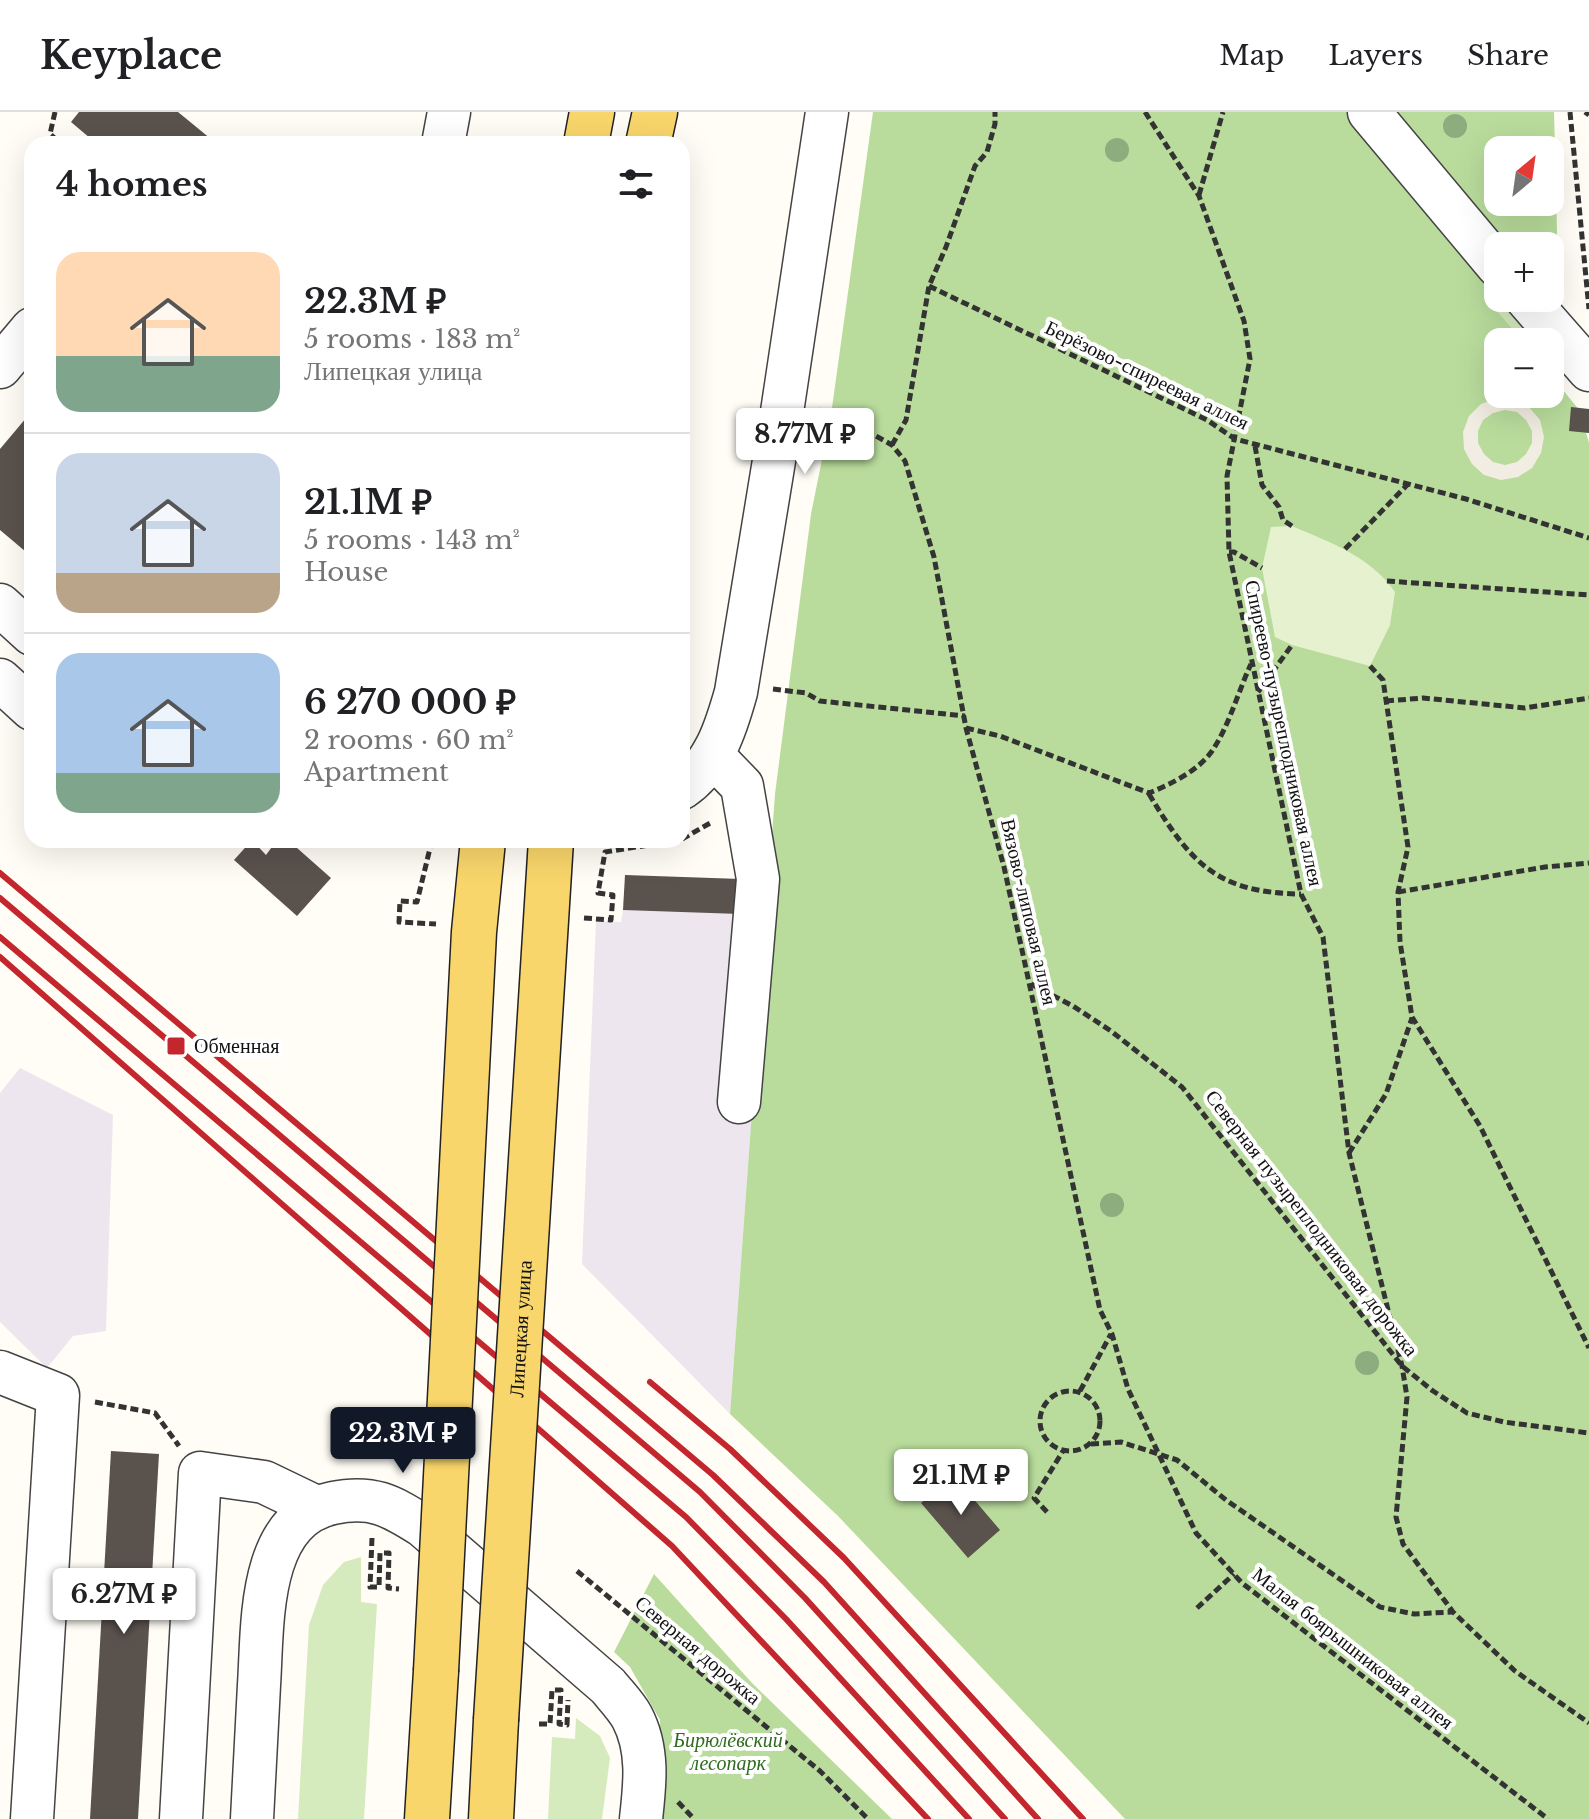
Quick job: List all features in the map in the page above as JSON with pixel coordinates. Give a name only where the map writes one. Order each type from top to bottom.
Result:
[{"type":"main road","points":[[588,136],[592,112]]},
{"type":"main road","points":[[427,1819],[474,932],[482,848]]},
{"type":"main road","name":"Липецкая улица","points":[[491,1819],[550,848]]},
{"type":"street","points":[[444,136],[449,112]]},
{"type":"street","points":[[690,783],[712,755],[727,727],[800,411],[827,112]]},
{"type":"street","points":[[1369,112],[1484,249]]},
{"type":"street","points":[[1538,312],[1589,370]]},
{"type":"street","points":[[0,367],[24,338]]},
{"type":"street","points":[[0,605],[24,627]]},
{"type":"street","points":[[0,680],[24,702]]},
{"type":"street","points":[[712,755],[742,786],[758,879],[739,1102]]},
{"type":"street","points":[[0,1372],[58,1395],[32,1819]]},
{"type":"street","points":[[181,1819],[200,1473],[264,1482],[316,1507]]},
{"type":"street","points":[[252,1819],[265,1591],[275,1555],[294,1524],[316,1507],[355,1499],[389,1504],[423,1526],[608,1686],[631,1716],[642,1742],[646,1777],[641,1819]]},
{"type":"path","points":[[52,136],[50,134],[55,112]]},
{"type":"path","points":[[800,411],[876,436],[892,445],[906,420],[929,286],[975,166],[987,152],[995,112]]},
{"type":"path","name":"Спиреево-пузыреплодниковая аллея","points":[[1145,112],[1199,196],[1244,321],[1250,359],[1227,476],[1229,552],[1301,894],[1323,937],[1349,1153],[1402,1366],[1407,1397],[1396,1517],[1403,1544],[1453,1612],[1515,1671],[1589,1723]]},
{"type":"path","points":[[1199,196],[1223,112]]},
{"type":"path","points":[[1570,112],[1589,309]]},
{"type":"path","name":"Берёзово-спиреевая аллея","points":[[929,286],[1207,420],[1235,439],[1409,483],[1589,538]]},
{"type":"path","points":[[800,411],[847,420],[855,430]]},
{"type":"path","name":"Вязово-липовая аллея","points":[[892,445],[905,461],[934,557],[966,728],[1004,867],[1100,1310],[1112,1334],[1128,1389]]},
{"type":"path","points":[[1255,446],[1262,485],[1279,507],[1283,520],[1292,526]]},
{"type":"path","points":[[1345,549],[1409,483]]},
{"type":"path","points":[[1229,552],[1262,568]]},
{"type":"path","points":[[1387,581],[1589,595]]},
{"type":"path","points":[[1258,692],[1292,645]]},
{"type":"path","points":[[1149,793],[1174,782],[1210,754],[1251,664]]},
{"type":"path","points":[[1370,666],[1383,680],[1408,847],[1398,892],[1400,942],[1412,1017],[1480,1126],[1589,1348]]},
{"type":"path","points":[[768,689],[806,693],[820,701],[965,716]]},
{"type":"path","points":[[1386,701],[1423,698],[1525,708],[1589,698]]},
{"type":"path","points":[[966,728],[1000,736],[1149,793],[1177,839],[1209,872],[1266,893],[1301,894]]},
{"type":"path","points":[[430,848],[417,902],[400,901],[399,922],[436,924]]},
{"type":"path","points":[[584,918],[611,920],[613,895],[598,893],[605,852],[630,848]]},
{"type":"path","points":[[1398,892],[1545,867],[1589,863]]},
{"type":"path","name":"Северная пузыреплодниковая дорожка","points":[[1030,984],[1073,1006],[1111,1031],[1182,1087],[1402,1366],[1433,1391],[1467,1413],[1504,1422],[1589,1433]]},
{"type":"path","points":[[1349,1153],[1386,1094],[1412,1017]]},
{"type":"path","points":[[1080,1391],[1112,1334]]},
{"type":"path","name":"Малая боярышниковая аллея","points":[[1128,1389],[1196,1533],[1234,1574],[1302,1631],[1548,1819]]},
{"type":"path","points":[[1063,1451],[1043,1437],[1040,1412],[1056,1393],[1080,1391],[1097,1404],[1101,1425],[1091,1444]]},
{"type":"path","points":[[58,1395],[155,1413],[200,1473]]},
{"type":"path","points":[[1047,1512],[1034,1498],[1063,1451],[1091,1444],[1121,1442],[1177,1460],[1226,1500],[1380,1607],[1414,1614],[1453,1612]]},
{"type":"path","points":[[362,1533],[381,1539]]},
{"type":"path","points":[[372,1535],[370,1587],[379,1587],[380,1553],[389,1553],[388,1588],[399,1589]]},
{"type":"path","name":"Северная дорожка","points":[[577,1571],[820,1771],[868,1819]]},
{"type":"path","points":[[1197,1608],[1234,1574]]},
{"type":"path","points":[[539,1724],[550,1724],[552,1690],[561,1690],[559,1724],[567,1725],[569,1691]]},
{"type":"shaded area","points":[[1484,403],[1484,408],[1530,408],[1540,420],[1544,437],[1541,453],[1532,468],[1518,477],[1501,480],[1484,475],[1472,464],[1464,449],[1463,432],[1469,416]],"holes":[[[1505,410],[1517,412],[1532,431],[1532,443],[1517,462],[1505,465],[1493,462],[1484,454],[1478,443],[1478,431],[1483,420]]]},
{"type":"shaded area","points":[[768,891],[730,1414],[582,1264],[596,921],[621,922],[623,910]]},
{"type":"shaded area","points":[[20,1068],[113,1115],[106,1331],[73,1336],[47,1368],[0,1322],[0,1093]]},
{"type":"green space","points":[[873,112],[1554,112],[1555,136],[1484,136],[1484,216],[1557,216],[1557,232],[1484,232],[1484,312],[1498,312],[1511,328],[1484,328],[1484,408],[1564,408],[1564,391],[1580,411],[1589,443],[1589,1819],[1125,1819],[838,1516],[730,1414],[775,794],[811,514],[831,415]]},
{"type":"green space","points":[[1497,312],[1517,312],[1532,328],[1510,328]]},
{"type":"green space","points":[[1292,526],[1362,560],[1395,592],[1390,625],[1370,666],[1292,645],[1275,637],[1262,568],[1271,527]]},
{"type":"green space","points":[[361,1557],[361,1602],[377,1604],[364,1819],[298,1819],[309,1625],[323,1585],[344,1562]]},
{"type":"green space","name":"Бирюлёвский лесопарк","points":[[654,1574],[752,1683],[892,1819],[660,1819],[660,1720],[630,1667],[614,1652]]},
{"type":"green space","points":[[576,1718],[600,1736],[610,1758],[602,1819],[548,1819],[552,1737],[575,1739]]},
{"type":"building","points":[[79,112],[178,112],[207,136],[88,136],[71,122]]},
{"type":"building","points":[[1571,407],[1589,409],[1589,433],[1569,431]]},
{"type":"building","points":[[24,420],[24,550],[0,530],[0,449]]},
{"type":"building","points":[[245,848],[259,848],[266,855],[271,848],[297,848],[331,878],[297,916],[234,860]]},
{"type":"building","points":[[625,875],[741,879],[740,914],[623,910]]},
{"type":"building","points":[[111,1451],[159,1454],[138,1819],[90,1819]]},
{"type":"building","points":[[954,1476],[1000,1530],[968,1558],[921,1503]]},
{"type":"railway","points":[[0,873],[713,1475],[824,1582],[1038,1819]]},
{"type":"railway","points":[[0,898],[700,1492],[805,1598],[1005,1819]]},
{"type":"railway","points":[[0,937],[686,1517],[786,1619],[969,1819]]},
{"type":"railway","points":[[0,957],[672,1546],[928,1819]]},
{"type":"railway","points":[[650,1382],[730,1449],[844,1558],[1083,1819]]},
{"type":"place","name":"Обменная","points":[[176,1046]]}]
